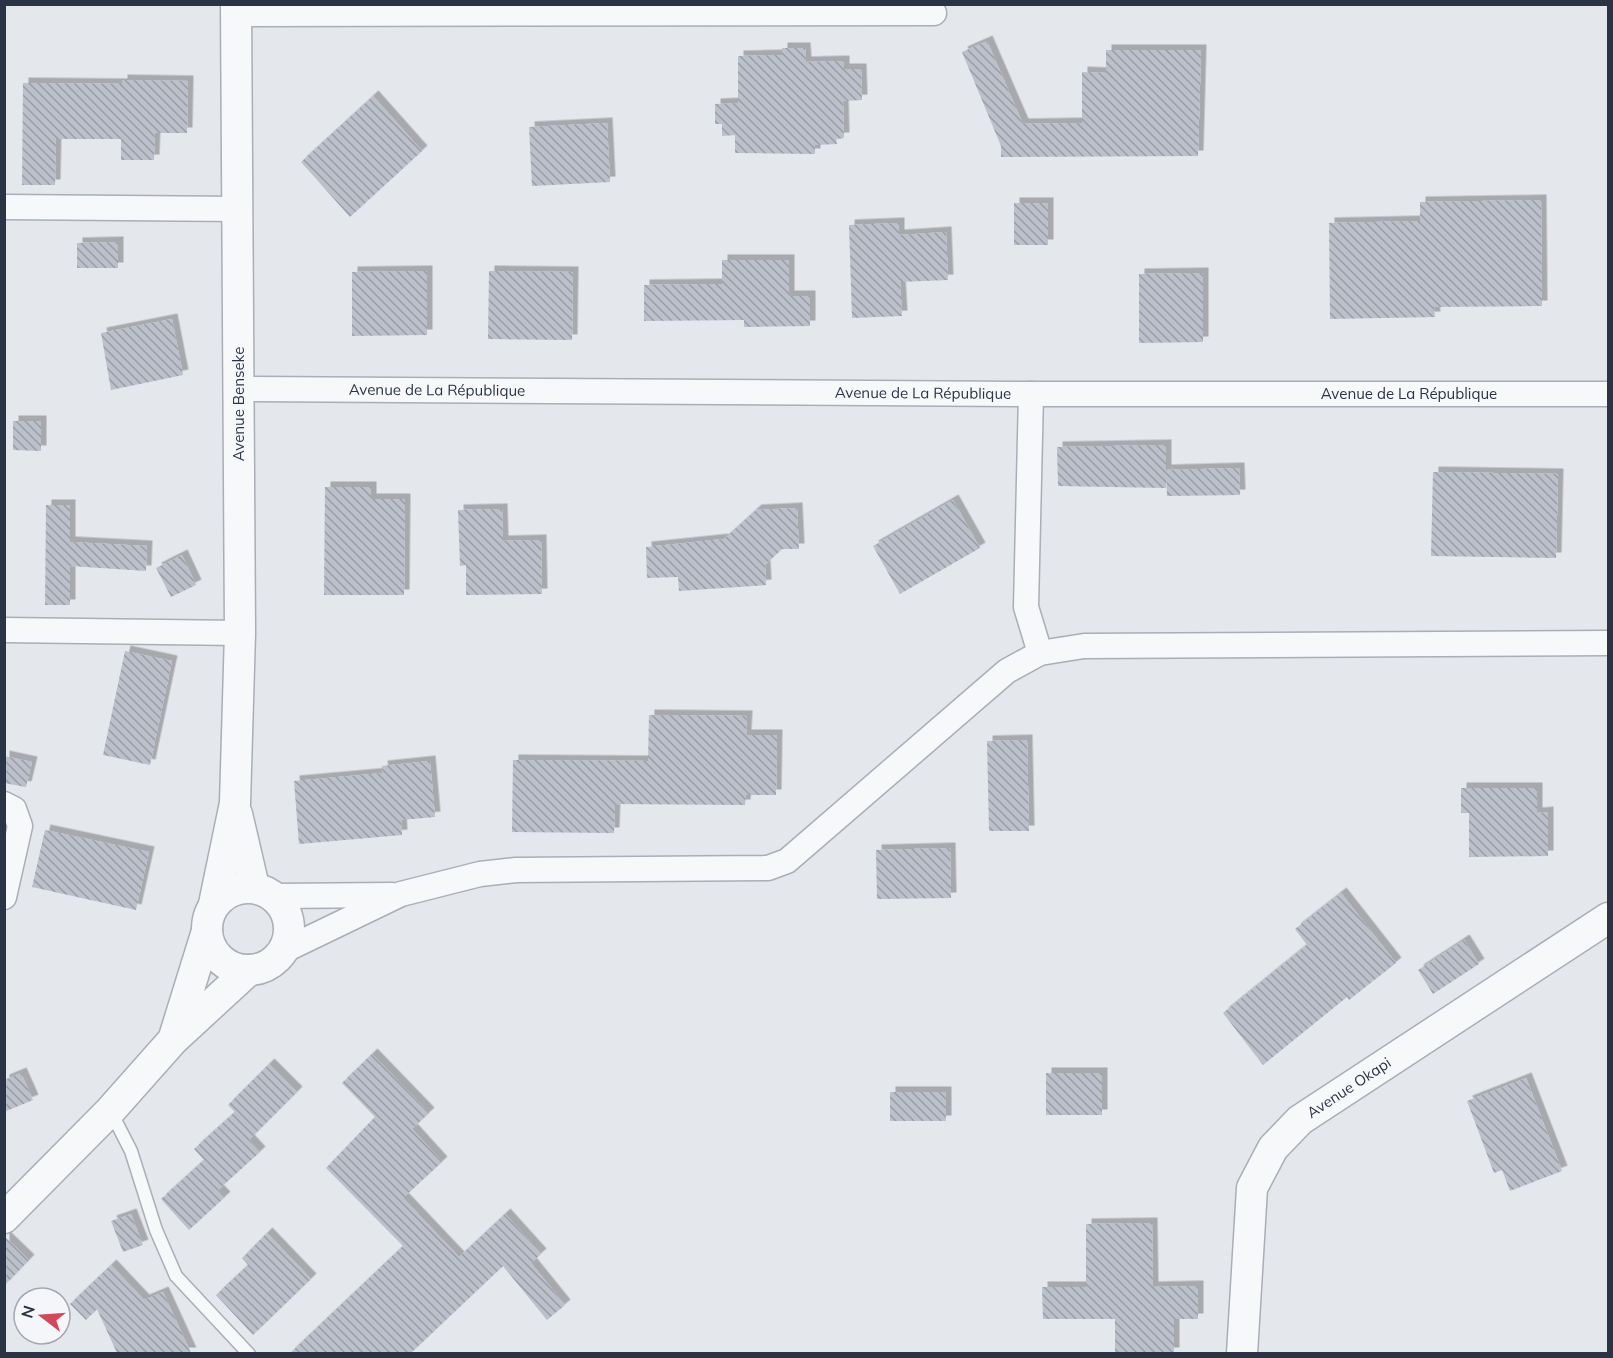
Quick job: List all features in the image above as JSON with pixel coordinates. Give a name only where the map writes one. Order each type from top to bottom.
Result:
[{"type":"street","points":[[236,9],[934,14]]},
{"type":"street","name":"Avenue Benseke","points":[[235,803],[240,633],[236,9]]},
{"type":"street","points":[[4,207],[239,209]]},
{"type":"street","name":"Avenue de La République","points":[[239,389],[1031,394],[1608,394]]},
{"type":"street","points":[[1031,394],[1026,607],[1040,653]]},
{"type":"street","points":[[4,630],[240,633]]},
{"type":"street","points":[[4,1218],[110,1111],[173,1040],[249,970],[268,965],[283,951],[400,894],[480,874],[516,870],[768,868],[788,861],[1007,671],[1040,653],[1084,646],[1608,642]]},
{"type":"street","points":[[235,803],[264,892],[287,912],[290,932],[283,951]]},
{"type":"street","points":[[173,1040],[188,998],[211,918],[235,803]]},
{"type":"street","points":[[4,804],[14,809],[20,826],[4,897]]},
{"type":"street","points":[[249,970],[225,963],[209,943],[211,918],[232,890],[400,894]]},
{"type":"street","name":"Avenue Okapi","points":[[1242,1353],[1252,1188],[1273,1148],[1300,1120],[1608,918]]},
{"type":"lane","points":[[110,1111],[131,1151],[156,1230],[176,1276],[249,1353]]},
{"type":"building","points":[[987,41],[1023,124],[1082,123],[1082,72],[1106,73],[1106,50],[1201,50],[1198,156],[1001,157],[1001,146],[962,52]]},
{"type":"building","points":[[782,48],[805,48],[806,62],[844,61],[844,69],[861,69],[862,100],[843,101],[844,138],[836,138],[837,144],[815,145],[815,154],[735,153],[735,135],[722,136],[722,124],[715,124],[715,104],[738,103],[738,56],[782,55]]},
{"type":"building","points":[[122,80],[188,81],[187,133],[155,133],[154,160],[121,160],[121,139],[56,139],[55,185],[22,185],[23,83],[122,84]]},
{"type":"building","points":[[373,96],[422,151],[350,217],[301,162]]},
{"type":"building","points":[[607,123],[610,182],[532,186],[529,127]]},
{"type":"building","points":[[1541,200],[1542,306],[1434,307],[1435,317],[1330,319],[1329,223],[1420,221],[1420,202]]},
{"type":"building","points":[[1014,203],[1048,203],[1048,245],[1014,245]]},
{"type":"building","points":[[899,223],[899,235],[946,232],[948,280],[900,282],[902,316],[852,318],[849,225]]},
{"type":"building","points":[[118,242],[118,268],[77,268],[77,243]]},
{"type":"building","points":[[722,260],[789,260],[789,296],[810,296],[810,326],[744,327],[744,320],[644,321],[644,285],[722,284]]},
{"type":"building","points":[[427,271],[427,335],[352,336],[352,272]]},
{"type":"building","points":[[489,271],[573,272],[572,340],[488,339]]},
{"type":"building","points":[[1203,273],[1203,342],[1139,343],[1139,274]]},
{"type":"building","points":[[172,319],[183,375],[111,390],[101,333]]},
{"type":"building","points":[[13,421],[41,421],[41,451],[13,450]]},
{"type":"building","points":[[1166,445],[1166,488],[1058,486],[1057,447]]},
{"type":"building","points":[[1239,468],[1240,495],[1167,496],[1166,470]]},
{"type":"building","points":[[1433,472],[1558,474],[1556,558],[1431,556]]},
{"type":"building","points":[[325,487],[371,487],[371,499],[405,499],[404,595],[324,595]]},
{"type":"building","points":[[953,500],[980,548],[900,594],[873,546]]},
{"type":"building","points":[[46,505],[70,505],[70,542],[147,546],[146,571],[70,566],[70,605],[45,605]]},
{"type":"building","points":[[797,508],[799,549],[782,549],[765,565],[766,585],[679,591],[678,577],[647,578],[646,547],[724,539],[756,510]]},
{"type":"building","points":[[502,509],[503,541],[541,540],[542,594],[466,595],[466,565],[460,566],[458,510]]},
{"type":"building","points":[[182,555],[196,585],[171,597],[156,568]]},
{"type":"building","points":[[125,651],[172,661],[150,765],[103,755]]},
{"type":"building","points":[[649,715],[747,716],[746,735],[777,735],[776,795],[746,795],[745,805],[615,804],[614,833],[512,832],[513,760],[648,761]]},
{"type":"building","points":[[1027,740],[1029,831],[989,831],[987,741]]},
{"type":"building","points":[[4,756],[32,762],[26,787],[4,783]]},
{"type":"building","points":[[430,761],[435,817],[401,820],[402,835],[299,844],[294,781],[383,773],[382,766]]},
{"type":"building","points":[[1461,788],[1537,788],[1537,813],[1548,812],[1548,856],[1469,857],[1469,813],[1461,813]]},
{"type":"building","points":[[45,830],[149,852],[136,910],[32,887]]},
{"type":"building","points":[[950,848],[951,898],[877,899],[876,850]]},
{"type":"building","points":[[1341,893],[1396,963],[1349,1000],[1347,997],[1263,1065],[1223,1013],[1307,945],[1295,929]]},
{"type":"building","points":[[1464,940],[1479,964],[1433,994],[1418,970]]},
{"type":"building","points":[[372,1054],[429,1113],[412,1129],[442,1162],[403,1198],[459,1257],[505,1214],[541,1254],[531,1263],[565,1305],[547,1320],[503,1266],[411,1353],[290,1353],[403,1246],[326,1168],[375,1117],[342,1083]]},
{"type":"building","points":[[269,1064],[297,1092],[249,1140],[260,1152],[218,1190],[225,1197],[189,1230],[161,1199],[204,1160],[194,1149],[235,1112],[228,1105]]},
{"type":"building","points":[[21,1073],[33,1100],[4,1112],[4,1080]]},
{"type":"building","points":[[1046,1073],[1102,1073],[1102,1115],[1046,1115]]},
{"type":"building","points":[[1526,1078],[1562,1171],[1510,1191],[1502,1170],[1494,1173],[1467,1101]]},
{"type":"building","points":[[890,1092],[946,1092],[946,1121],[890,1121]]},
{"type":"building","points":[[131,1214],[143,1245],[123,1252],[111,1221]]},
{"type":"building","points":[[1152,1223],[1153,1287],[1198,1286],[1198,1319],[1174,1319],[1174,1353],[1115,1353],[1115,1319],[1043,1319],[1042,1287],[1086,1287],[1086,1224]]},
{"type":"building","points":[[267,1233],[311,1279],[253,1335],[216,1295],[248,1265],[242,1258]]},
{"type":"building","points":[[4,1236],[29,1260],[4,1286]]},
{"type":"building","points":[[111,1265],[144,1300],[163,1292],[191,1353],[117,1353],[97,1309],[86,1320],[72,1306],[72,1302]]}]
